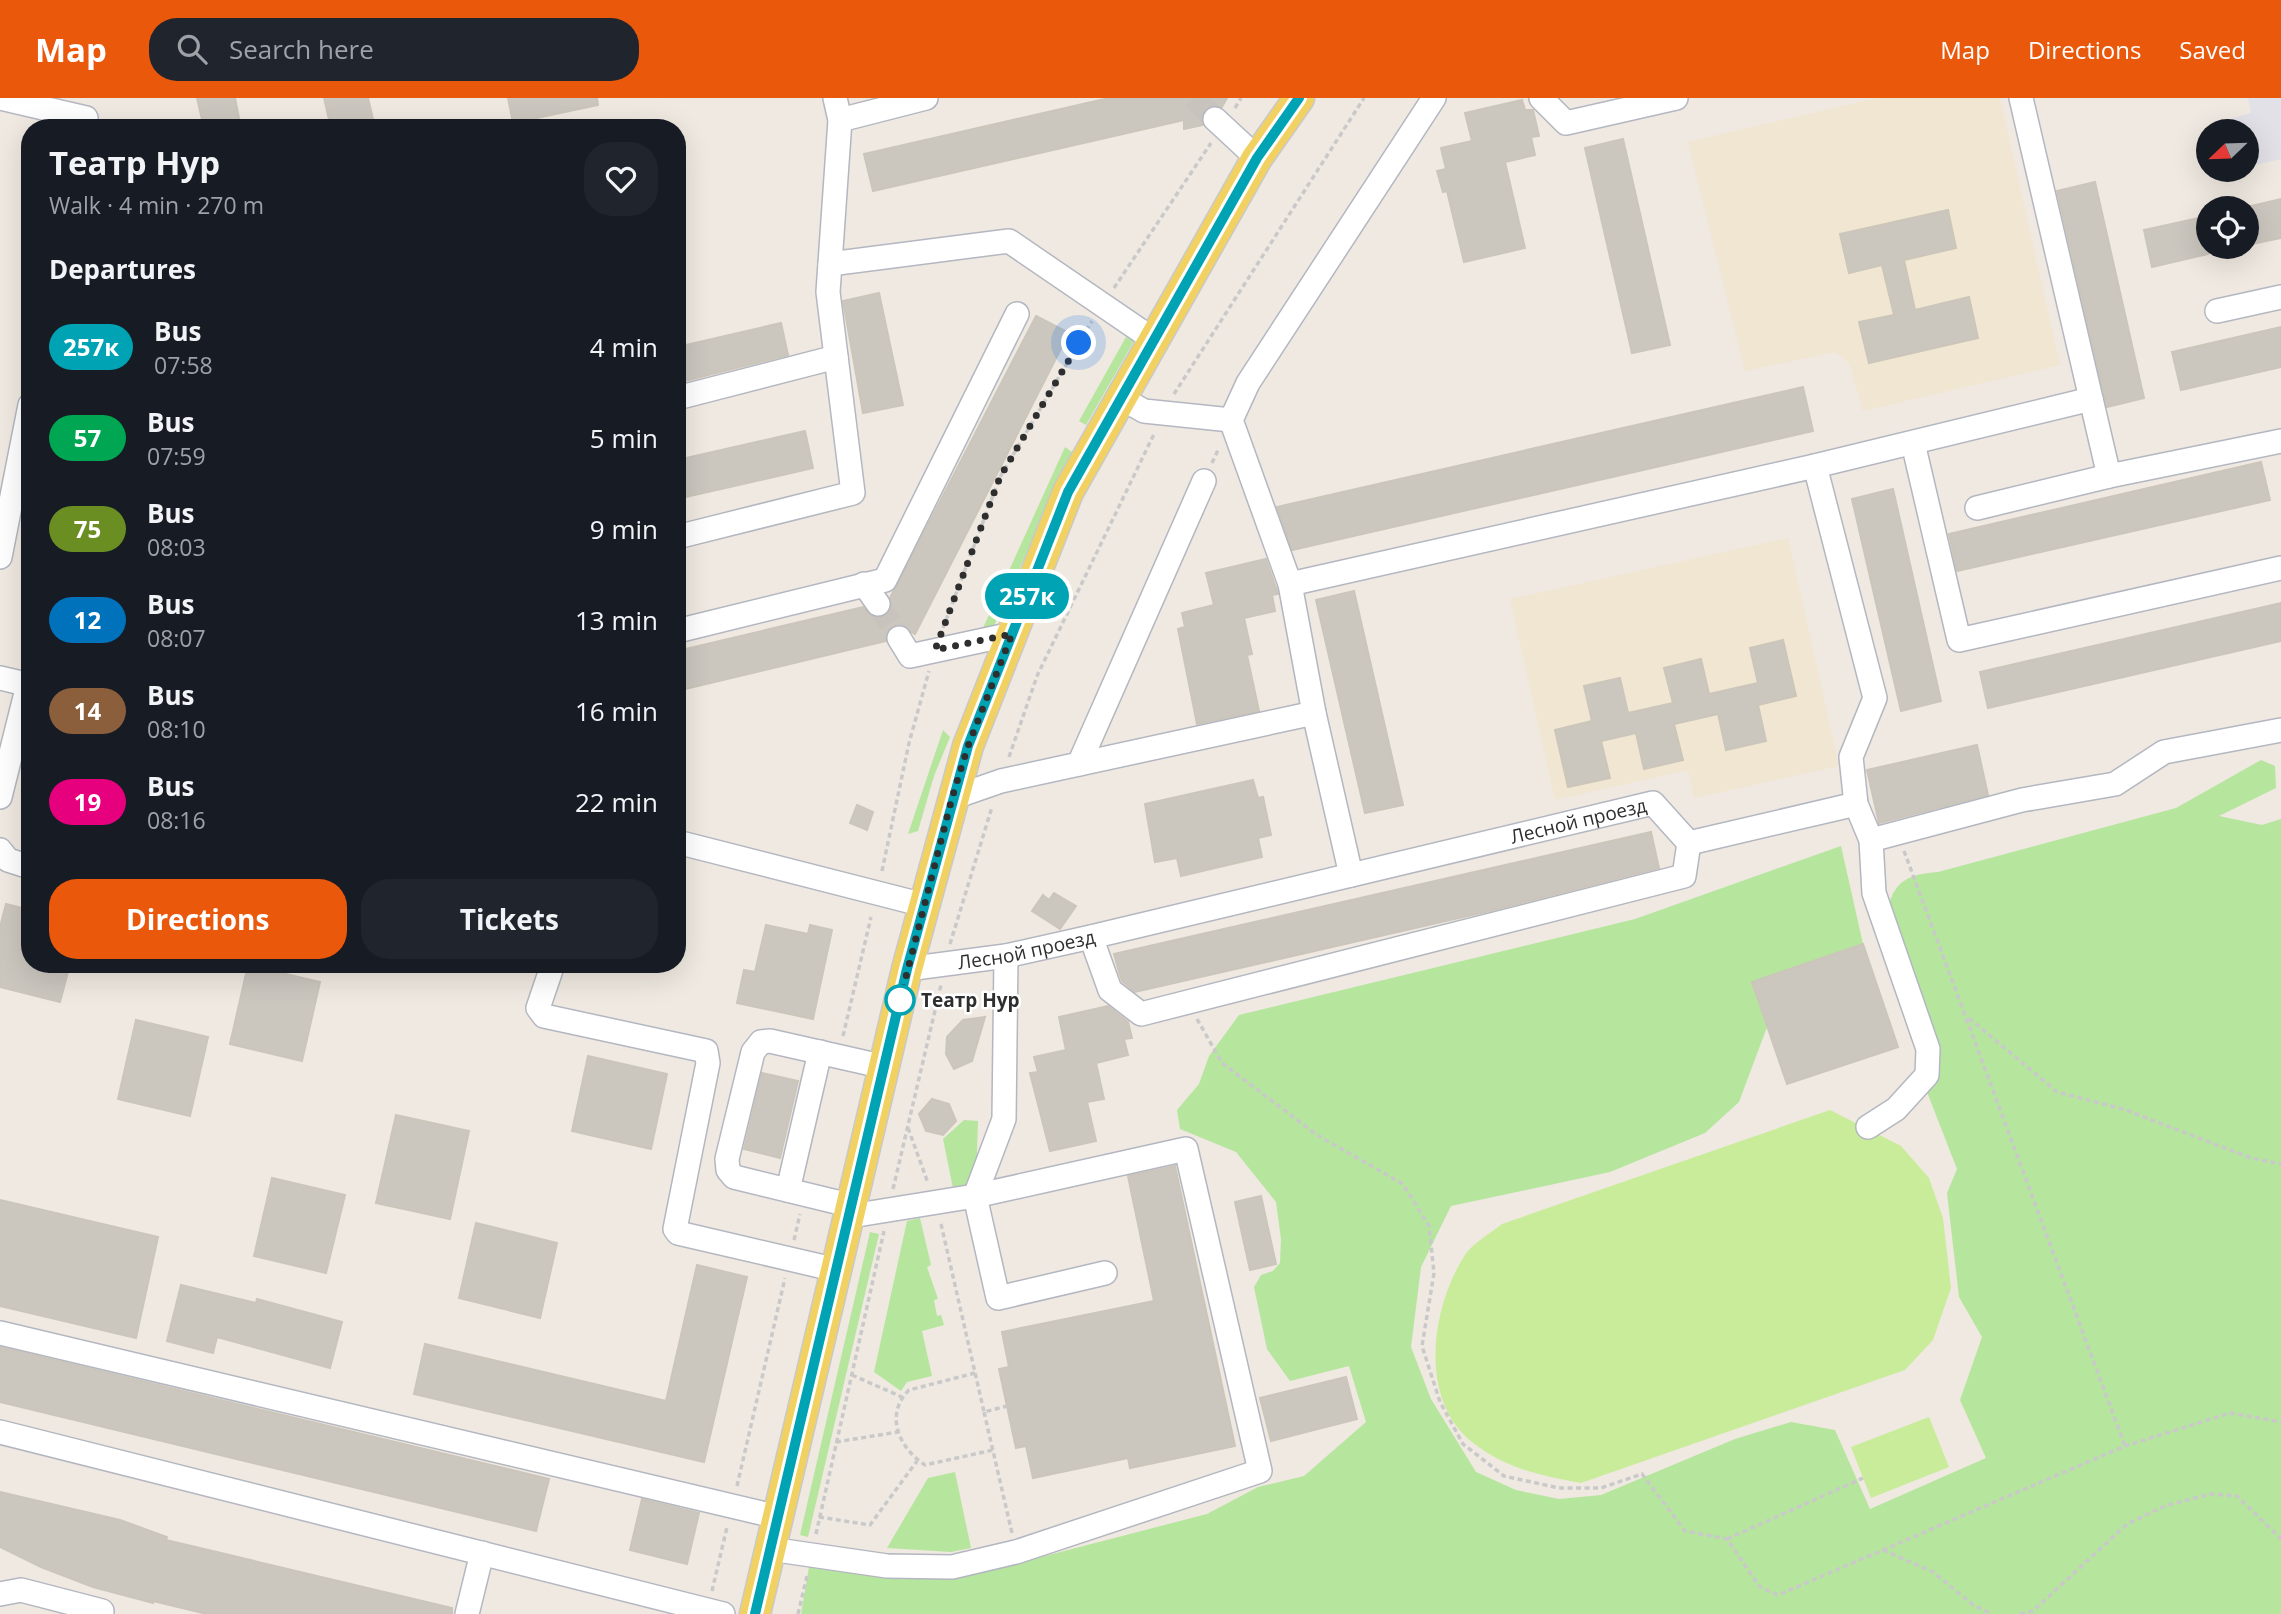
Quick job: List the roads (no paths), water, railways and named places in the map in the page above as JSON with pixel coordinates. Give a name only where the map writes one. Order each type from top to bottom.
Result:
[{"type":"main road","points":[[755,1614],[907,969],[968,746],[1068,492],[1257,158],[1299,98]]},
{"type":"street","points":[[0,98],[85,115]]},
{"type":"street","points":[[686,535],[853,493],[828,292],[837,109],[926,98]]},
{"type":"street","points":[[1351,875],[1314,713],[1290,584],[1231,420],[1248,383],[1434,98]]},
{"type":"street","points":[[1541,98],[1566,123],[1676,98]]},
{"type":"street","points":[[2021,98],[2109,476]]},
{"type":"street","points":[[1219,122],[1257,158]]},
{"type":"street","points":[[830,264],[1009,241],[1154,340]]},
{"type":"street","points":[[2217,311],[2281,297]]},
{"type":"street","points":[[686,629],[885,580],[1017,314]]},
{"type":"street","points":[[686,396],[836,357]]},
{"type":"street","points":[[1121,398],[1144,411],[1231,420]]},
{"type":"street","points":[[1290,584],[1815,466],[2091,399]]},
{"type":"street","points":[[1978,508],[2109,476],[2281,441]]},
{"type":"street","points":[[1913,443],[1959,640],[2281,568]]},
{"type":"street","points":[[0,557],[21,451]]},
{"type":"street","points":[[1815,466],[1875,698],[1851,757],[1856,804],[1871,840],[1874,892],[1928,1049],[1927,1076],[1896,1109],[1868,1127]]},
{"type":"street","points":[[1079,764],[1204,481]]},
{"type":"street","points":[[864,584],[878,604]]},
{"type":"street","points":[[899,638],[910,656],[1012,634]]},
{"type":"street","points":[[0,678],[21,683]]},
{"type":"street","points":[[952,798],[1001,781],[1314,713]]},
{"type":"street","points":[[0,797],[21,716]]},
{"type":"street","points":[[1871,840],[2022,800],[2115,784],[2164,752],[2281,730]]},
{"type":"street","name":"Лесной проезд","points":[[907,969],[1006,956],[1653,803],[1689,843]]},
{"type":"street","points":[[1091,937],[1110,990],[1141,1014],[1684,876],[1689,843],[1856,804]]},
{"type":"street","points":[[686,844],[924,905]]},
{"type":"street","points":[[0,850],[8,860],[21,864]]},
{"type":"street","points":[[1006,956],[1004,1119],[975,1196],[998,1298],[1105,1273]]},
{"type":"street","points":[[549,973],[538,1008],[544,1016],[706,1051],[708,1063],[675,1229],[678,1233],[837,1270]]},
{"type":"street","points":[[770,1549],[887,1566],[952,1567],[1016,1552],[1260,1471],[1186,1149],[975,1196],[889,1209],[852,1211],[788,1190],[733,1177],[728,1170],[727,1158],[753,1052],[761,1042],[770,1041],[885,1067]]},
{"type":"street","points":[[788,1190],[820,1052]]},
{"type":"street","points":[[0,1333],[778,1517]]},
{"type":"street","points":[[0,1432],[723,1614]]},
{"type":"street","points":[[467,1614],[482,1553]]},
{"type":"street","points":[[0,1594],[21,1590],[102,1611]]},
{"type":"tunnel","points":[[1194,98],[1215,119]]},
{"type":"tunnel","points":[[878,604],[899,638]]},
{"type":"place","name":"Театр Нур","points":[[900,1000]]}]
